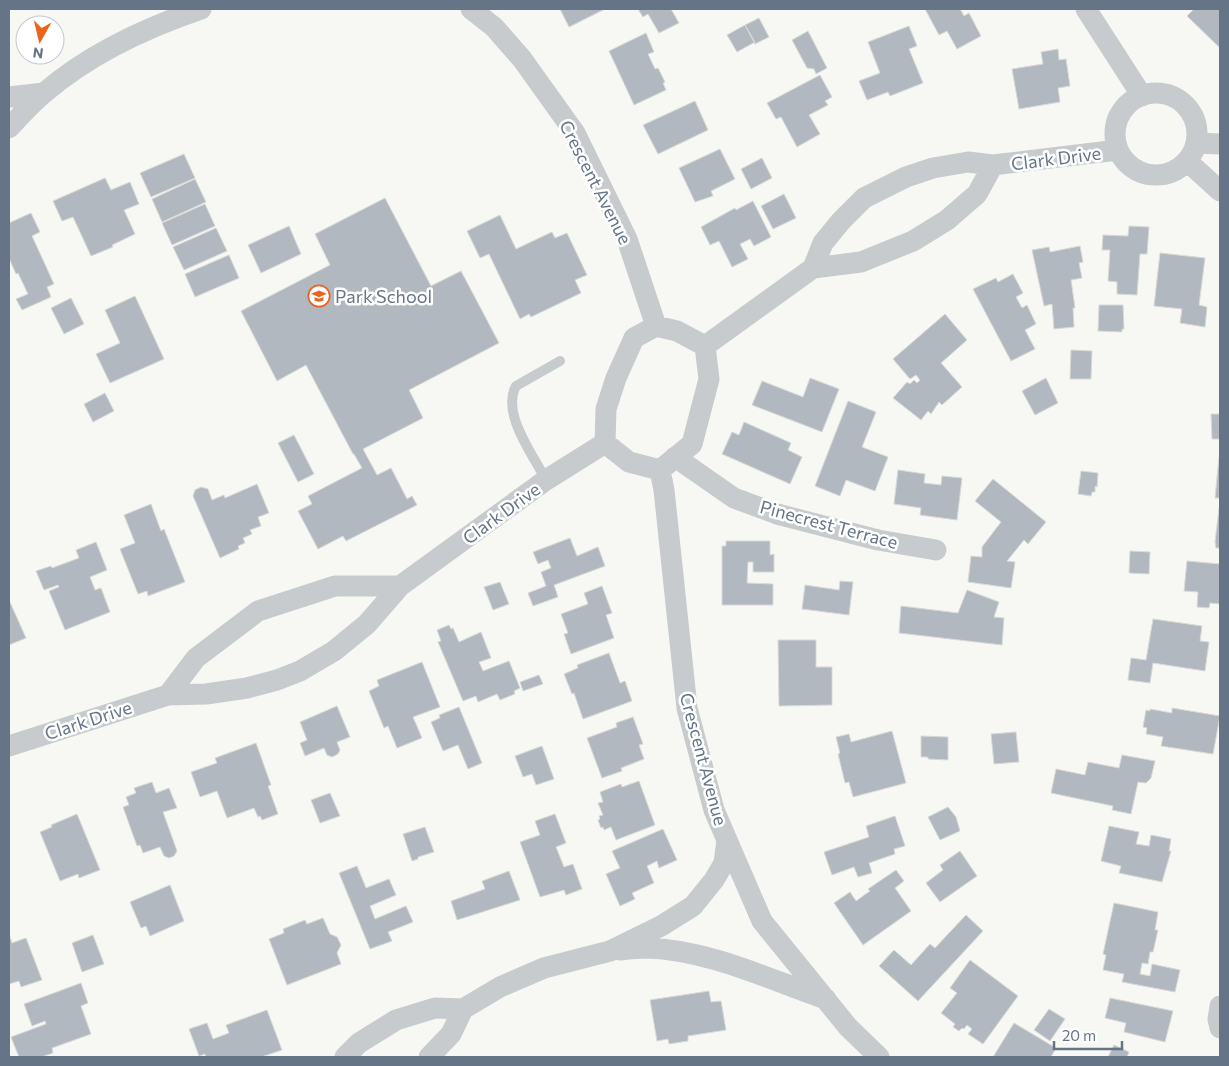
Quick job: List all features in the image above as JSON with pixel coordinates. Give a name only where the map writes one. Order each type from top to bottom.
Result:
[{"type":"street","points":[[9,128],[44,93],[99,53],[167,20],[201,9]]},
{"type":"street","name":"Crescent Avenue","points":[[471,9],[493,18],[575,133],[627,239],[656,326]]},
{"type":"street","points":[[1086,9],[1142,96]]},
{"type":"street","points":[[9,97],[44,93]]},
{"type":"street","points":[[1155,93],[1179,101],[1188,109],[1194,120],[1197,131],[1192,152],[1176,170],[1164,174],[1150,175],[1137,170],[1126,162],[1118,150],[1115,138],[1116,124],[1122,112],[1131,102],[1142,96],[1155,93]]},
{"type":"street","points":[[1192,152],[1220,144]]},
{"type":"street","name":"Clark Drive","points":[[813,268],[823,243],[841,221],[864,198],[906,177],[933,168],[968,162],[993,165],[1118,150]]},
{"type":"street","points":[[1192,152],[1220,191]]},
{"type":"street","name":"Clark Drive","points":[[705,346],[813,268],[861,262],[913,242],[947,220],[977,194],[993,165]]},
{"type":"street","points":[[656,326],[677,331],[705,346],[709,379],[692,444],[668,464],[629,462],[605,443],[606,409],[616,378],[634,338],[656,326]]},
{"type":"street","name":"Clark Drive","points":[[9,746],[168,695],[206,694],[247,688],[300,672],[334,651],[367,624],[400,586],[546,480],[605,443]]},
{"type":"street","name":"Crescent Avenue","points":[[668,464],[664,490],[688,708],[714,810],[762,921],[848,1027],[879,1057]]},
{"type":"street","name":"Pinecrest Terrace","points":[[668,464],[734,498],[777,514],[878,540],[936,550]]},
{"type":"street","points":[[168,695],[196,658],[258,611],[335,586],[400,586]]},
{"type":"street","points":[[610,951],[661,926],[693,906],[714,880],[724,862],[727,840]]},
{"type":"street","points":[[345,1057],[359,1043],[396,1020],[435,1008],[463,1009],[500,987],[544,968],[610,951],[646,948],[691,953],[732,964],[826,999]]},
{"type":"street","points":[[1220,1006],[1218,1019],[1220,1028]]},
{"type":"street","points":[[429,1057],[451,1034],[463,1009]]},
{"type":"lane","points":[[546,480],[514,419],[512,392],[516,386],[560,361]]},
{"type":"building","points":[[560,9],[605,9],[569,27]]},
{"type":"building","points":[[638,9],[671,9],[679,23],[659,33],[648,14],[643,17]]},
{"type":"building","points":[[925,9],[960,9],[964,16],[969,13],[981,36],[957,49],[947,31],[939,35]]},
{"type":"building","points":[[1194,9],[1220,9],[1220,48],[1187,16]]},
{"type":"building","points":[[759,18],[769,37],[755,44],[745,25]]},
{"type":"building","points":[[745,25],[755,42],[737,52],[727,35]]},
{"type":"building","points":[[909,26],[917,46],[909,49],[923,83],[890,96],[888,92],[867,100],[859,81],[880,73],[868,42]]},
{"type":"building","points":[[808,31],[827,68],[816,74],[814,69],[807,68],[792,40]]},
{"type":"building","points":[[646,33],[654,52],[648,54],[655,69],[658,68],[665,82],[663,83],[666,90],[634,105],[609,51]]},
{"type":"building","points":[[1058,49],[1059,60],[1066,59],[1070,86],[1058,88],[1060,102],[1019,109],[1012,69],[1043,64],[1041,52]]},
{"type":"building","points":[[820,75],[832,97],[825,101],[828,105],[809,115],[820,134],[797,147],[781,117],[776,119],[767,103]]},
{"type":"building","points":[[695,101],[708,130],[658,154],[643,125]]},
{"type":"building","points":[[720,149],[735,179],[711,191],[713,196],[695,202],[679,168]]},
{"type":"building","points":[[184,154],[195,178],[151,197],[140,173]]},
{"type":"building","points":[[762,158],[772,178],[751,189],[741,169]]},
{"type":"building","points":[[105,178],[111,190],[130,182],[139,204],[124,210],[135,234],[112,245],[113,247],[91,256],[73,217],[62,221],[53,201]]},
{"type":"building","points":[[195,179],[206,202],[162,222],[152,199]]},
{"type":"building","points":[[784,194],[796,218],[773,229],[761,206]]},
{"type":"building","points":[[385,198],[431,286],[461,271],[499,343],[409,390],[423,418],[363,449],[377,475],[391,468],[407,499],[412,496],[417,505],[346,541],[343,536],[318,549],[298,511],[312,504],[308,496],[362,468],[306,365],[277,381],[241,311],[330,265],[315,234]]},
{"type":"building","points":[[753,201],[771,237],[754,246],[750,239],[740,244],[748,259],[732,267],[719,241],[710,245],[701,227],[735,208],[736,210]]},
{"type":"building","points":[[205,204],[215,226],[172,245],[162,223]]},
{"type":"building","points":[[31,213],[40,232],[32,236],[54,284],[47,287],[51,297],[22,310],[16,299],[28,294],[9,258],[9,223]]},
{"type":"building","points":[[500,215],[516,249],[552,232],[555,238],[567,233],[587,275],[575,280],[581,293],[531,317],[529,314],[520,319],[489,254],[480,258],[467,231]]},
{"type":"building","points":[[289,226],[301,254],[261,273],[248,245]]},
{"type":"building","points":[[1129,226],[1149,227],[1147,254],[1140,254],[1137,295],[1117,294],[1117,282],[1108,281],[1110,250],[1102,250],[1103,235],[1128,236]]},
{"type":"building","points":[[216,228],[227,251],[184,270],[173,247]]},
{"type":"building","points":[[1080,246],[1083,262],[1079,263],[1082,278],[1071,280],[1075,308],[1073,308],[1074,327],[1054,329],[1052,304],[1044,306],[1032,250],[1049,247],[1050,252]]},
{"type":"building","points":[[1160,253],[1205,258],[1199,305],[1207,307],[1205,327],[1180,323],[1182,309],[1154,306]]},
{"type":"building","points":[[229,255],[239,278],[195,297],[185,274]]},
{"type":"building","points":[[1013,274],[1023,293],[1016,297],[1022,308],[1027,305],[1036,324],[1025,330],[1035,349],[1011,361],[973,289],[996,278],[998,282]]},
{"type":"building","points":[[135,296],[164,359],[110,383],[96,354],[120,343],[105,310]]},
{"type":"building","points":[[71,298],[84,324],[64,334],[51,308]]},
{"type":"building","points":[[1099,305],[1123,305],[1124,329],[1122,329],[1122,332],[1098,331]]},
{"type":"building","points":[[945,314],[967,340],[941,363],[962,387],[942,405],[939,402],[931,414],[928,411],[921,420],[893,398],[907,382],[910,384],[914,380],[917,383],[920,380],[916,375],[910,379],[893,359]]},
{"type":"building","points":[[1071,350],[1092,351],[1091,379],[1070,379]]},
{"type":"building","points":[[810,378],[839,389],[822,432],[752,405],[762,381],[803,397]]},
{"type":"building","points":[[1046,378],[1058,403],[1035,415],[1022,391]]},
{"type":"building","points":[[105,393],[114,411],[93,422],[84,404]]},
{"type":"building","points":[[848,401],[876,412],[862,447],[888,457],[875,491],[846,480],[840,496],[815,486]]},
{"type":"building","points":[[1211,414],[1220,414],[1220,439],[1212,439]]},
{"type":"building","points":[[744,422],[791,443],[788,450],[802,457],[790,484],[722,454],[732,432],[739,435]]},
{"type":"building","points":[[294,435],[314,474],[298,482],[278,443]]},
{"type":"building","points":[[1219,457],[1220,498],[1215,498]]},
{"type":"building","points":[[898,470],[925,474],[924,483],[941,485],[942,476],[962,478],[957,520],[920,515],[921,508],[894,504]]},
{"type":"building","points":[[1081,471],[1098,473],[1097,487],[1095,486],[1095,492],[1092,492],[1091,496],[1078,494]]},
{"type":"building","points":[[993,479],[1046,522],[1028,544],[1024,540],[1007,561],[1015,562],[1011,588],[968,582],[971,556],[982,557],[982,547],[1001,522],[975,501]]},
{"type":"building","points":[[257,484],[269,513],[258,517],[261,526],[250,530],[252,534],[243,538],[245,543],[238,546],[239,549],[220,558],[193,496],[195,490],[201,487],[208,489],[212,500],[224,495],[225,498]]},
{"type":"building","points":[[151,504],[161,531],[164,529],[185,582],[148,596],[147,591],[138,594],[120,549],[135,543],[124,515]]},
{"type":"building","points":[[1219,508],[1220,548],[1216,548],[1215,542]]},
{"type":"building","points":[[570,538],[577,556],[598,547],[605,566],[554,585],[558,597],[533,606],[528,593],[546,586],[541,572],[551,568],[548,560],[538,564],[533,552]]},
{"type":"building","points":[[726,541],[770,541],[770,555],[774,554],[774,572],[753,572],[753,562],[748,562],[747,583],[773,584],[773,605],[722,605],[722,546],[726,546]]},
{"type":"building","points":[[96,542],[107,570],[90,577],[95,590],[101,588],[110,612],[65,630],[49,591],[59,587],[58,585],[44,590],[36,571],[51,566],[52,568],[79,558],[76,550]]},
{"type":"building","points":[[1130,551],[1150,552],[1149,574],[1129,573]]},
{"type":"building","points":[[1187,561],[1220,564],[1220,604],[1210,603],[1209,608],[1197,607],[1198,592],[1184,591]]},
{"type":"building","points":[[840,581],[853,582],[849,615],[802,609],[805,585],[839,590]]},
{"type":"building","points":[[500,582],[509,604],[493,610],[484,587]]},
{"type":"building","points":[[602,586],[612,613],[606,615],[614,638],[571,654],[564,634],[568,633],[561,614],[588,604],[584,593]]},
{"type":"building","points":[[967,590],[999,602],[994,617],[1004,618],[1002,645],[899,633],[901,606],[958,613]]},
{"type":"building","points":[[9,600],[26,638],[9,645]]},
{"type":"building","points":[[1153,619],[1202,626],[1200,641],[1209,642],[1205,671],[1153,663],[1150,683],[1128,680],[1131,658],[1146,660]]},
{"type":"building","points":[[449,625],[451,629],[453,628],[459,642],[481,632],[491,658],[479,662],[483,671],[509,661],[520,688],[514,691],[515,694],[500,700],[497,694],[478,702],[476,696],[463,701],[438,642],[441,641],[437,630]]},
{"type":"building","points":[[778,640],[816,640],[816,667],[832,667],[832,705],[779,706]]},
{"type":"building","points":[[609,653],[620,683],[625,681],[632,701],[583,719],[574,693],[572,694],[564,674],[578,668],[577,665]]},
{"type":"building","points":[[422,662],[440,707],[413,717],[422,738],[397,748],[388,726],[384,728],[369,691],[379,686],[377,680]]},
{"type":"building","points":[[539,675],[543,684],[523,691],[520,682]]},
{"type":"building","points":[[337,706],[350,737],[337,742],[340,750],[338,754],[332,757],[327,755],[324,748],[305,756],[300,743],[307,740],[300,722]]},
{"type":"building","points":[[459,707],[482,763],[468,769],[458,745],[443,751],[431,722],[440,718],[439,715]]},
{"type":"building","points":[[1172,708],[1220,716],[1213,754],[1161,746],[1163,737],[1146,734],[1147,728],[1143,727],[1146,710],[1172,713]]},
{"type":"building","points":[[633,717],[643,744],[639,745],[644,759],[621,768],[622,771],[602,778],[587,738],[617,727],[616,723]]},
{"type":"building","points":[[892,731],[906,783],[853,797],[849,782],[845,783],[836,737],[849,734],[851,742]]},
{"type":"building","points":[[1016,732],[1019,762],[994,764],[991,734]]},
{"type":"building","points":[[921,736],[948,737],[948,760],[921,757]]},
{"type":"building","points":[[256,743],[271,785],[268,786],[278,814],[262,820],[260,816],[258,817],[254,808],[227,818],[217,791],[200,797],[191,772],[217,763],[215,758]]},
{"type":"building","points":[[542,746],[554,779],[536,785],[532,774],[523,777],[515,756]]},
{"type":"building","points":[[1122,755],[1155,761],[1151,778],[1146,783],[1138,782],[1131,814],[1112,810],[1113,806],[1051,793],[1056,769],[1085,775],[1088,762],[1119,768]]},
{"type":"building","points":[[639,781],[655,825],[616,840],[611,827],[604,830],[603,827],[601,828],[598,820],[600,819],[599,816],[603,815],[598,803],[603,802],[600,792],[621,784],[622,787]]},
{"type":"building","points":[[152,782],[156,793],[169,788],[177,808],[163,812],[177,851],[174,856],[169,858],[164,856],[160,847],[143,853],[140,845],[137,846],[123,807],[129,805],[126,797],[136,793],[134,788]]},
{"type":"building","points":[[330,793],[340,816],[320,823],[311,800]]},
{"type":"building","points":[[948,807],[956,817],[960,831],[940,840],[928,817]]},
{"type":"building","points":[[77,814],[100,870],[79,878],[78,874],[60,881],[40,832]]},
{"type":"building","points":[[555,814],[566,843],[556,847],[564,867],[573,864],[582,889],[566,895],[564,890],[540,897],[520,842],[540,835],[535,821]]},
{"type":"building","points":[[895,816],[905,846],[894,849],[895,854],[869,863],[872,873],[858,877],[854,867],[832,875],[824,852],[869,837],[866,826]]},
{"type":"building","points":[[1109,826],[1139,832],[1136,844],[1149,846],[1151,835],[1171,839],[1169,851],[1171,851],[1162,882],[1119,873],[1121,866],[1101,861]]},
{"type":"building","points":[[425,827],[434,852],[412,861],[403,834]]},
{"type":"building","points":[[663,829],[677,860],[659,868],[657,861],[647,866],[654,883],[632,893],[635,899],[620,906],[606,874],[620,868],[612,851]]},
{"type":"building","points":[[960,851],[977,876],[940,902],[926,883],[943,870],[940,865]]},
{"type":"building","points":[[357,866],[366,888],[389,879],[396,895],[370,906],[375,919],[406,906],[413,922],[388,932],[392,941],[370,949],[339,873]]},
{"type":"building","points":[[896,870],[904,881],[895,888],[911,911],[863,945],[834,903],[850,892],[856,901],[870,891],[868,889]]},
{"type":"building","points":[[509,871],[520,900],[457,920],[451,901],[485,889],[482,881]]},
{"type":"building","points":[[170,885],[184,921],[150,936],[146,926],[141,928],[130,902]]},
{"type":"building","points":[[1114,903],[1158,912],[1155,930],[1158,930],[1153,952],[1150,952],[1148,964],[1142,963],[1140,974],[1150,976],[1152,964],[1180,970],[1175,992],[1122,982],[1124,974],[1103,970],[1106,955],[1103,954]]},
{"type":"building","points":[[966,915],[983,931],[918,1001],[879,966],[894,950],[911,965],[930,944],[935,948]]},
{"type":"building","points":[[323,918],[330,934],[337,937],[341,945],[337,953],[341,964],[287,985],[269,939],[284,933],[283,929],[305,920],[307,924]]},
{"type":"building","points":[[9,934],[12,943],[26,938],[42,980],[21,987],[19,981],[9,984]]},
{"type":"building","points":[[93,935],[104,964],[82,972],[72,943]]},
{"type":"building","points":[[970,960],[1018,996],[983,1044],[968,1034],[972,1029],[967,1025],[959,1031],[953,1027],[955,1024],[941,1013],[957,993],[950,988]]},
{"type":"building","points":[[81,983],[88,1003],[81,1006],[91,1034],[52,1048],[53,1053],[41,1057],[19,1057],[11,1037],[46,1024],[45,1021],[32,1026],[24,1004]]},
{"type":"building","points":[[709,991],[711,1002],[721,1001],[726,1030],[688,1036],[688,1041],[669,1044],[668,1039],[657,1041],[650,1000]]},
{"type":"building","points":[[1110,998],[1173,1011],[1165,1042],[1124,1032],[1126,1023],[1105,1018]]},
{"type":"building","points":[[1049,1009],[1065,1019],[1050,1041],[1034,1030]]},
{"type":"building","points":[[267,1010],[282,1050],[261,1057],[206,1057],[205,1054],[199,1056],[189,1029],[207,1023],[213,1039],[229,1033],[226,1025]]},
{"type":"building","points":[[1014,1023],[1056,1048],[1051,1057],[993,1057]]},
{"type":"building","points":[[1114,1045],[1129,1052],[1127,1057],[1108,1057]]},
{"type":"place","name":"Park School","points":[[319,296]]}]
